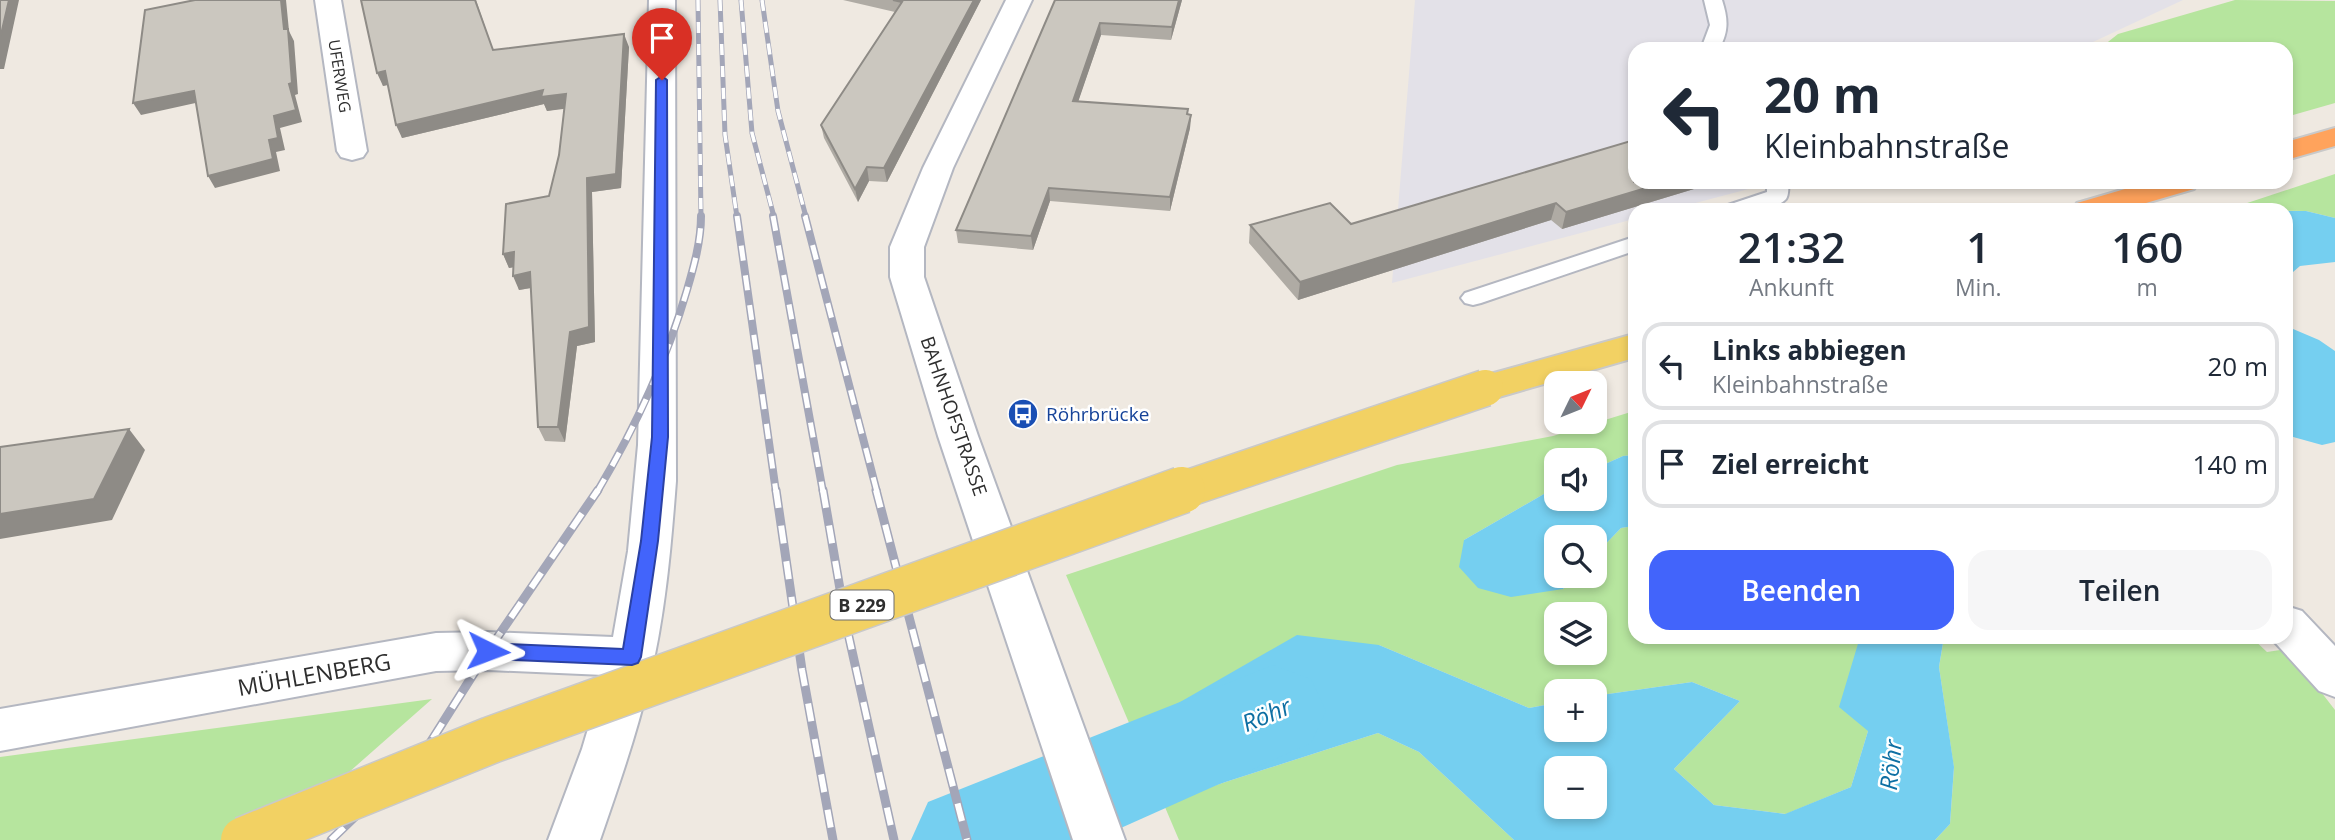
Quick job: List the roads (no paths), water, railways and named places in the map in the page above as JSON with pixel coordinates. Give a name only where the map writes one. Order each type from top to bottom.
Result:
[{"type":"highway","points":[[2293,149],[2335,137]]},
{"type":"highway","points":[[2112,203],[2159,189]]},
{"type":"main road","name":"B 229","points":[[244,840],[491,740],[1143,504],[1486,388],[1628,348]]},
{"type":"street","name":"UFERWEG","points":[[328,0],[352,151]]},
{"type":"street","points":[[574,840],[608,745],[632,657],[649,541],[660,437],[658,374],[662,0]]},
{"type":"street","name":"BAHNHOFSTRASSE","points":[[1018,0],[938,168],[907,247],[907,276],[958,436],[1099,840]]},
{"type":"street","points":[[2293,632],[2335,677]]},
{"type":"street","name":"MÜHLENBERG","points":[[0,730],[436,652],[488,651],[632,657]]},
{"type":"lane","points":[[1713,0],[1720,33],[1714,42]]},
{"type":"lane","points":[[1756,203],[1777,196],[1778,189]]},
{"type":"lane","points":[[1472,298],[1628,246]]},
{"type":"water","points":[[2293,211],[2306,211],[2335,218],[2335,262],[2300,266],[2293,272]]},
{"type":"water","points":[[2293,329],[2319,340],[2335,351],[2335,442],[2322,445],[2293,437]]},
{"type":"water","points":[[1628,456],[1628,527],[1621,528],[1607,543],[1607,525],[1544,525],[1544,588],[1563,589],[1511,597],[1478,588],[1459,567],[1464,540],[1544,494],[1544,511],[1607,511],[1607,463]]},
{"type":"water","points":[[1297,635],[1379,645],[1529,708],[1544,705],[1544,742],[1607,742],[1607,694],[1692,682],[1740,701],[1674,769],[1714,805],[1785,814],[1851,787],[1868,731],[1839,707],[1858,644],[1943,644],[1939,667],[1954,767],[1950,824],[1935,840],[1514,840],[1419,752],[1378,733],[1176,798],[1154,717]]},
{"type":"waterway","name":"Röhr","points":[[969,840],[1273,711]]},
{"type":"railway","points":[[698,0],[701,216]]},
{"type":"railway","points":[[720,0],[725,135],[737,217]]},
{"type":"railway","points":[[741,0],[752,133],[774,217]]},
{"type":"railway","points":[[762,0],[778,111],[806,217]]},
{"type":"railway","points":[[597,492],[637,419],[679,317],[695,263],[701,216]]},
{"type":"railway","points":[[737,216],[776,492]]},
{"type":"railway","points":[[773,216],[823,492]]},
{"type":"railway","points":[[805,216],[877,492]]},
{"type":"railway","points":[[331,840],[428,746],[488,651],[598,490]]},
{"type":"railway","points":[[776,490],[802,670],[833,840]]},
{"type":"railway","points":[[823,490],[846,624],[894,840]]},
{"type":"railway","points":[[876,490],[967,840]]},
{"type":"place","name":"Röhrbrücke","points":[[1023,414]]}]
